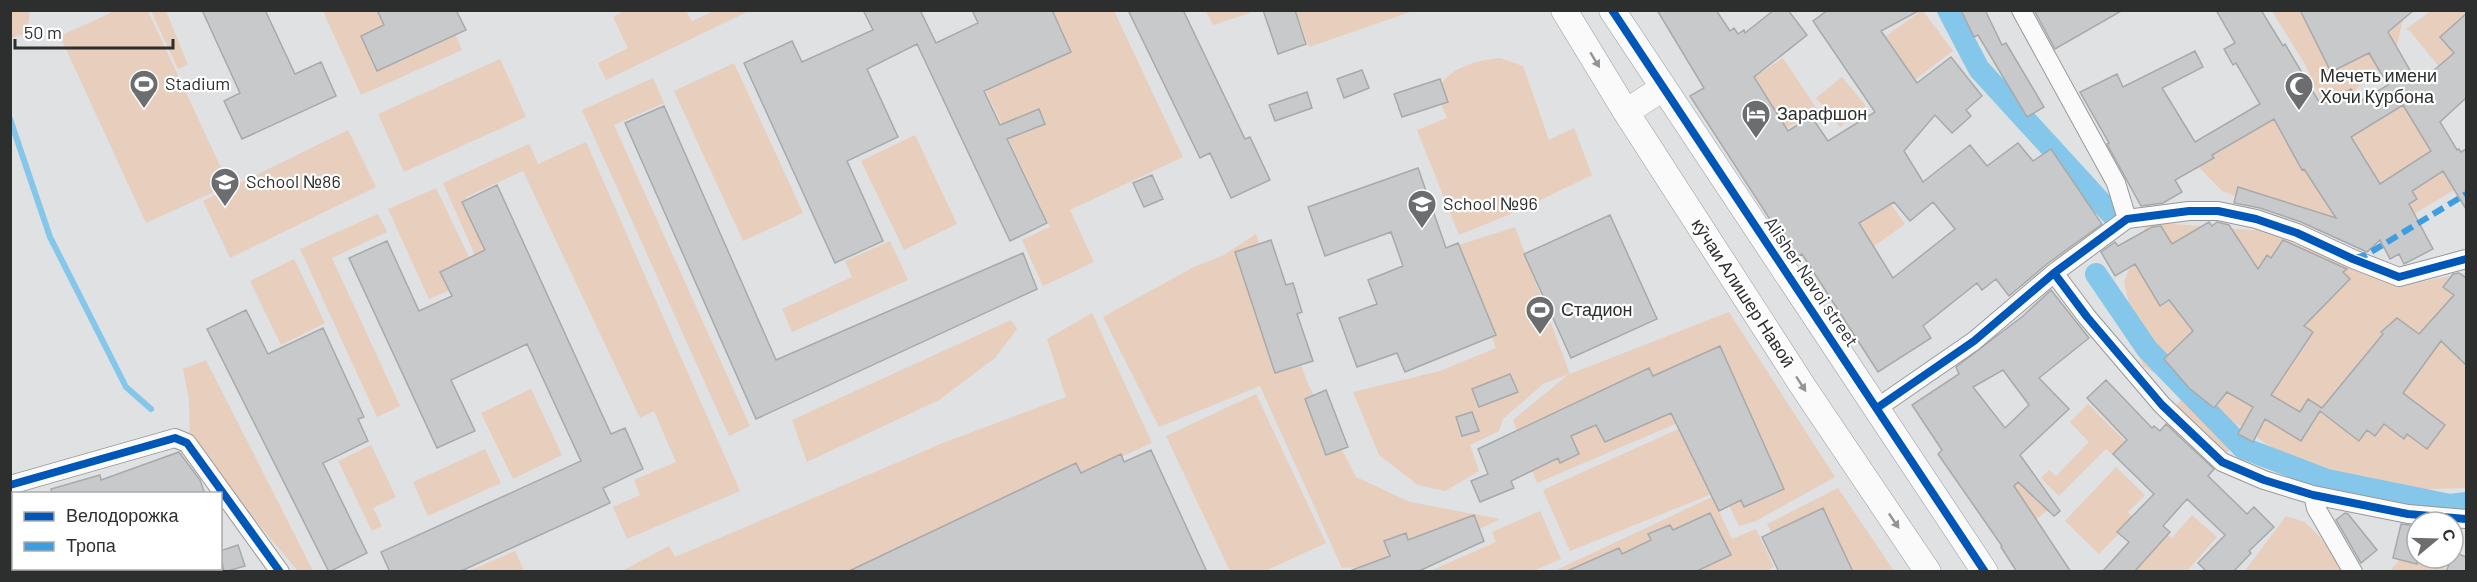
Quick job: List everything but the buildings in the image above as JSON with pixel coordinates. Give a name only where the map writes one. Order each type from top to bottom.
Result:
[{"type":"street","name":"кӯчаи Алишер Навоӣ","points":[[1564,10],[1626,112],[1804,388],[1928,572]]},
{"type":"street","name":"Alisher Navoi street","points":[[1612,10],[1984,572]]},
{"type":"street","points":[[2021,10],[2116,183],[2127,219]]},
{"type":"street","points":[[1626,112],[1663,88]]},
{"type":"street","points":[[1877,408],[1974,341],[2054,273],[2127,219],[2189,211],[2218,211],[2256,219],[2297,233],[2398,277],[2466,259]]},
{"type":"street","points":[[2054,273],[2087,317],[2162,405],[2223,462],[2264,480],[2313,495],[2408,514],[2466,519]]},
{"type":"street","points":[[10,485],[175,438],[188,444],[280,572]]},
{"type":"street","points":[[2313,495],[2316,508],[2353,572]]},
{"type":"shaded area","points":[[11,10],[30,11],[27,33],[11,38]]},
{"type":"shaded area","points":[[626,10],[686,11],[692,21],[714,11],[749,11],[606,80],[598,63],[628,48],[613,17]]},
{"type":"shaded area","points":[[1296,10],[1413,11],[1309,47]]},
{"type":"shaded area","name":"Stadium","points":[[115,11],[148,11],[229,185],[146,223],[60,36]]},
{"type":"shaded area","points":[[151,11],[166,11],[188,65],[178,69]]},
{"type":"shaded area","points":[[323,11],[385,11],[451,25],[462,50],[361,95]]},
{"type":"shaded area","points":[[1031,11],[1114,11],[1183,157],[1070,210],[1094,262],[1043,286],[1022,240],[1050,227],[963,42]]},
{"type":"shaded area","points":[[1206,11],[1249,11],[1250,13],[1213,25]]},
{"type":"shaded area","points":[[1921,11],[1953,51],[1909,84],[1874,37],[1882,31],[1886,36]]},
{"type":"shaded area","points":[[2272,11],[2405,11],[2395,53],[2352,93],[2322,105],[2306,66]]},
{"type":"shaded area","points":[[2431,11],[2466,11],[2466,58],[2446,75],[2406,29]]},
{"type":"shaded area","points":[[1500,58],[1523,66],[1549,140],[1574,128],[1592,175],[1520,210],[1459,235],[1417,130],[1447,118],[1439,95],[1446,78],[1472,63]]},
{"type":"shaded area","points":[[1783,58],[1817,109],[1778,134],[1732,92]]},
{"type":"shaded area","points":[[500,59],[526,117],[404,172],[378,114]]},
{"type":"shaded area","points":[[734,63],[803,213],[743,241],[674,91]]},
{"type":"shaded area","points":[[1842,77],[1866,106],[1840,127],[1816,98]]},
{"type":"shaded area","points":[[653,78],[664,103],[614,125],[750,426],[729,436],[582,110]]},
{"type":"shaded area","points":[[2290,82],[2332,130],[2413,83],[2466,175],[2466,183],[2365,243],[2222,191],[2184,152]]},
{"type":"shaded area","points":[[348,130],[376,187],[230,258],[203,201]]},
{"type":"shaded area","points":[[915,135],[957,224],[904,250],[861,161]]},
{"type":"shaded area","points":[[586,142],[740,491],[627,539],[613,507],[640,495],[634,480],[676,462],[654,411],[640,418],[523,171],[466,197],[506,285],[491,291],[443,183],[529,144],[538,164]]},
{"type":"shaded area","points":[[1870,175],[1905,224],[1837,273]]},
{"type":"shaded area","points":[[436,188],[479,278],[429,299],[388,209]]},
{"type":"shaded area","points":[[378,214],[387,232],[332,258],[400,406],[377,417],[300,249]]},
{"type":"shaded area","points":[[2147,222],[2264,231],[2399,286],[2466,273],[2466,488],[2337,492],[2243,428],[2143,366],[2124,282]]},
{"type":"shaded area","points":[[1515,227],[1570,374],[1729,312],[1835,477],[1756,521],[1739,526],[1687,419],[1537,483],[1513,420],[1569,374],[1543,384],[1503,419],[1499,431],[1470,445],[1479,471],[1445,491],[1418,485],[1379,455],[1353,392],[1440,371],[1496,348],[1459,245]]},
{"type":"shaded area","points":[[1256,234],[1307,382],[1356,477],[1410,502],[1500,519],[1409,564],[1342,568],[1260,386],[1159,427],[1103,317],[1194,267],[1224,255]]},
{"type":"shaded area","points":[[890,241],[908,280],[792,332],[782,309],[852,277],[845,261]]},
{"type":"shaded area","points":[[294,259],[325,323],[281,345],[250,281]]},
{"type":"shaded area","points":[[1092,313],[1152,443],[870,571],[620,572],[669,546],[675,557],[943,443],[1066,397],[1047,339]]},
{"type":"shaded area","points":[[1011,320],[1017,329],[995,358],[939,400],[807,462],[792,420]]},
{"type":"shaded area","points":[[206,360],[313,571],[298,571],[190,443],[189,400],[183,369]]},
{"type":"shaded area","points":[[531,389],[562,455],[513,479],[481,413]]},
{"type":"shaded area","points":[[1256,394],[1326,543],[1265,571],[1230,571],[1166,436]]},
{"type":"shaded area","points":[[2182,399],[2233,446],[2217,464],[2165,417]]},
{"type":"shaded area","points":[[2088,404],[2126,442],[2113,455],[2106,449],[2059,496],[2041,478],[2049,470],[2056,476],[2089,442],[2070,422]]},
{"type":"shaded area","points":[[1685,426],[1714,493],[1570,551],[1543,490]]},
{"type":"shaded area","points":[[371,445],[396,497],[373,508],[382,526],[372,531],[338,461]]},
{"type":"shaded area","points":[[485,449],[501,483],[428,516],[413,482]]},
{"type":"shaded area","points":[[2116,467],[2145,495],[2128,512],[2134,518],[2099,554],[2065,521]]},
{"type":"shaded area","points":[[2022,473],[2049,509],[2027,526],[2002,478]]},
{"type":"shaded area","points":[[1838,488],[1894,571],[1791,571],[1767,524]]},
{"type":"shaded area","points":[[1712,497],[1732,539],[1756,529],[1774,567],[1764,572],[1552,572]]},
{"type":"shaded area","points":[[1540,511],[1561,559],[1533,571],[1430,571],[1496,542],[1492,532]]},
{"type":"shaded area","points":[[2192,515],[2217,537],[2187,571],[2134,572],[2166,534],[2172,538]]},
{"type":"shaded area","points":[[2286,516],[2305,522],[2332,550],[2347,572],[2244,572]]},
{"type":"shaded area","points":[[515,551],[524,571],[469,571]]},
{"type":"shaded area","points":[[2404,555],[2405,570],[2452,571],[2389,572]]},
{"type":"waterway","points":[[1948,10],[1979,69],[2118,221]]},
{"type":"waterway","points":[[10,119],[50,237],[126,387],[151,409]]},
{"type":"waterway","points":[[2096,274],[2147,349],[2243,448],[2327,480],[2450,505],[2466,503]]},
{"type":"marked path","points":[[2355,258],[2366,255],[2466,194]]},
{"type":"cycle path","points":[[1612,10],[1985,572]]},
{"type":"cycle path","points":[[1877,408],[1974,341],[2054,273],[2127,219],[2189,211],[2218,211],[2256,219],[2297,233],[2399,277],[2466,259]]},
{"type":"cycle path","points":[[2054,273],[2087,317],[2162,405],[2222,462],[2264,480],[2313,495],[2408,514],[2466,519]]},
{"type":"cycle path","points":[[10,485],[175,438],[187,443],[280,572]]},
{"type":"place","name":"Stadium","points":[[144,110]]},
{"type":"place","name":"Мечеть имени Хочи Курбона","points":[[2299,112]]},
{"type":"place","name":"Зарафшон","points":[[1756,140]]},
{"type":"place","name":"School №86","points":[[225,208]]},
{"type":"place","name":"School №96","points":[[1422,230]]},
{"type":"place","name":"Стадион","points":[[1540,336]]}]
